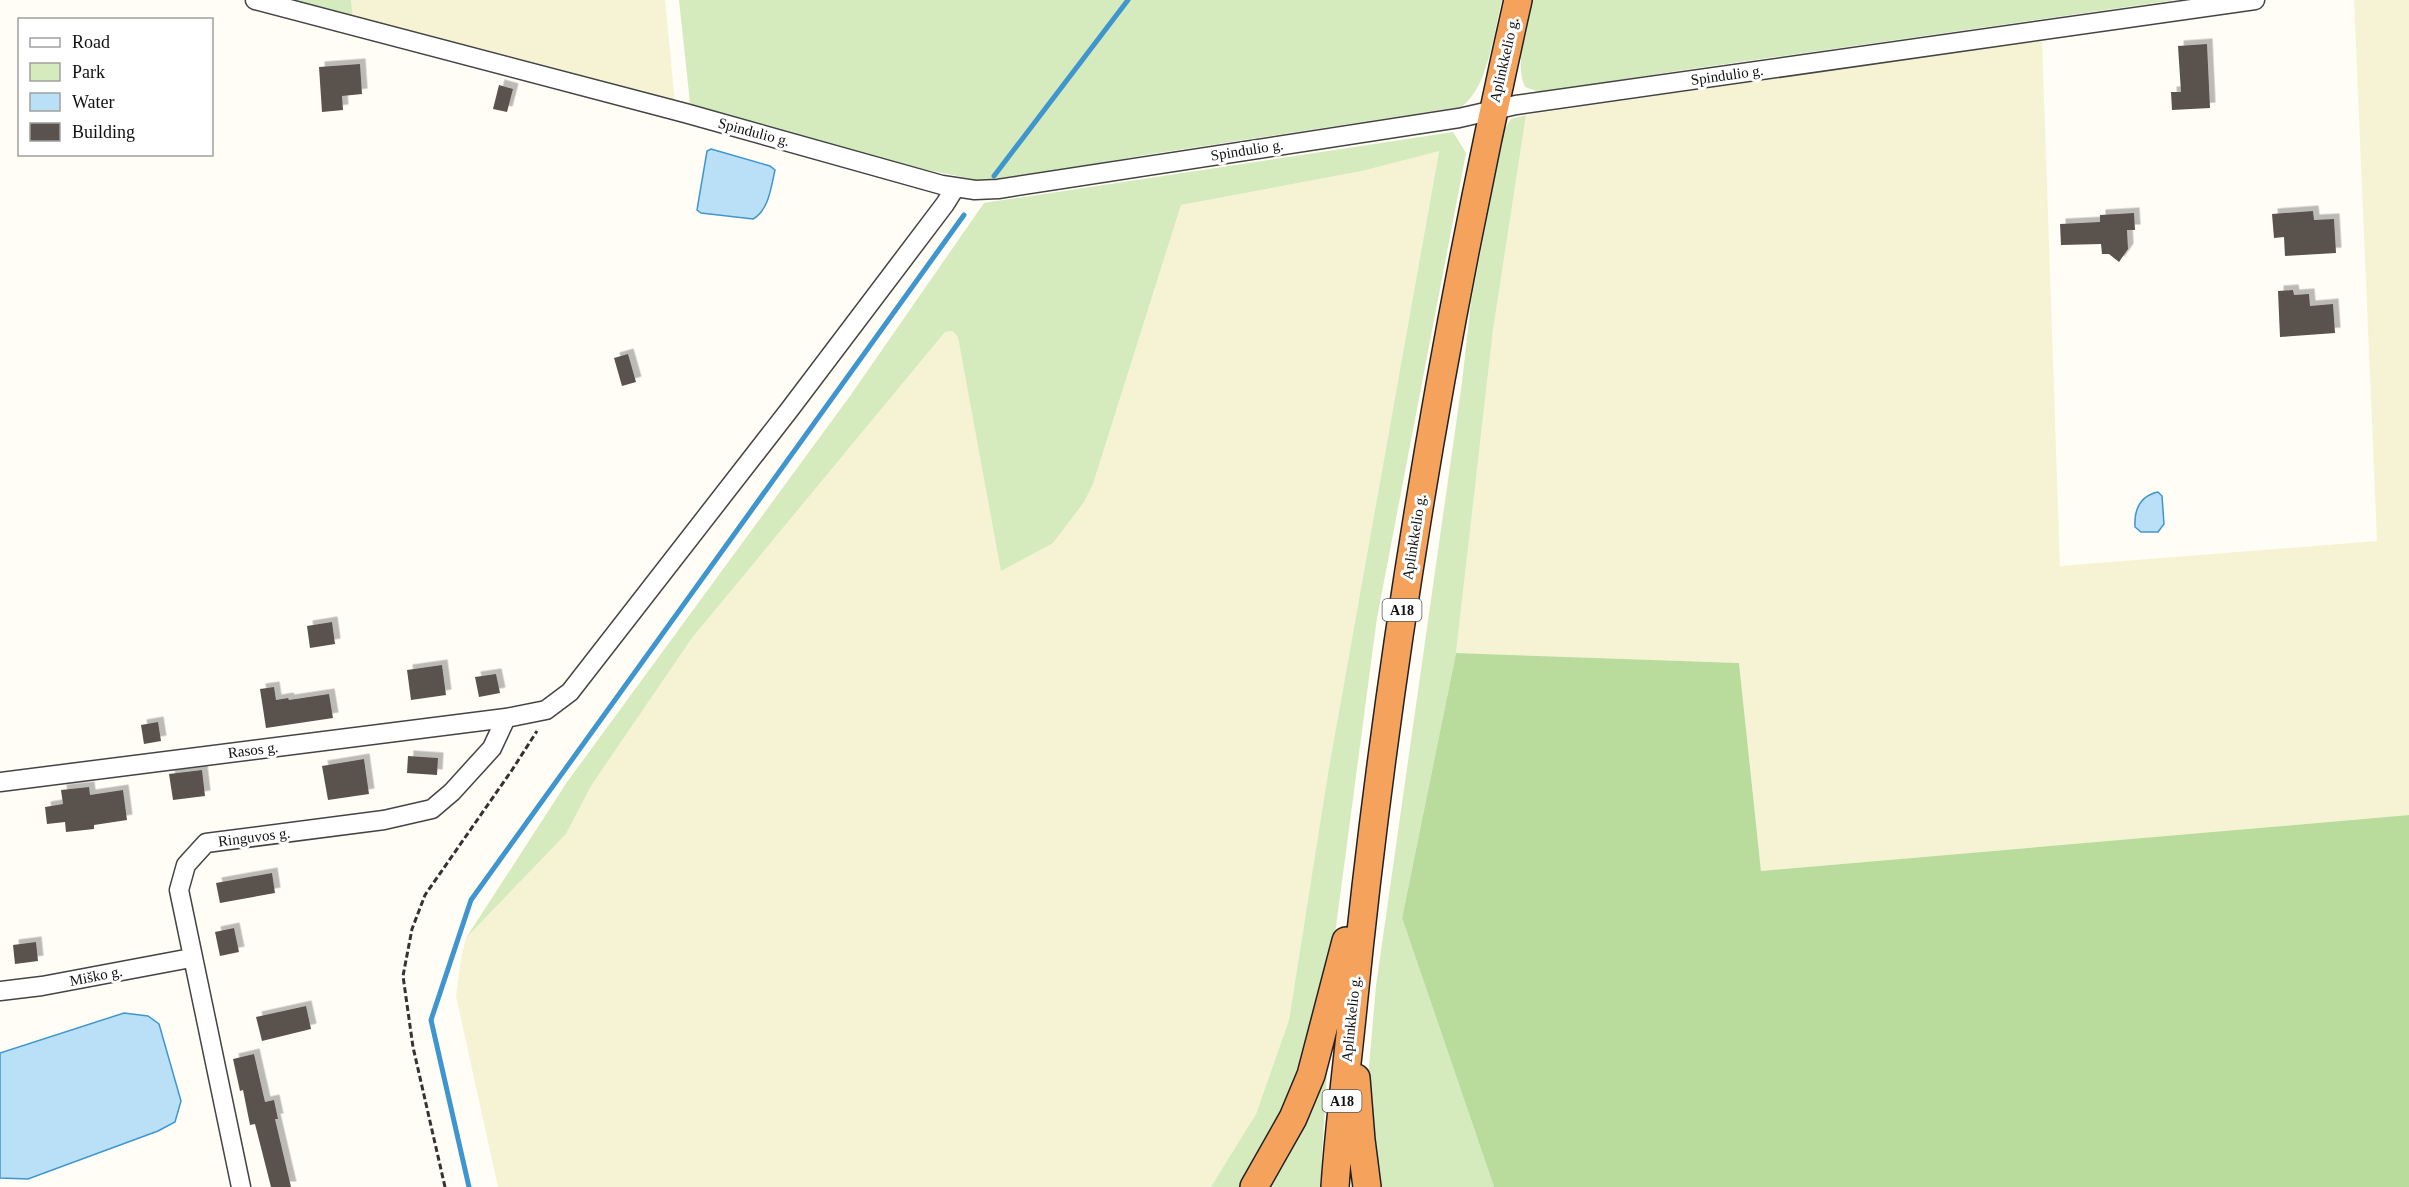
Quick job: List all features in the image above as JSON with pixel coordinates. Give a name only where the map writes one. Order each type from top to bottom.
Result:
[{"type":"highway","name":"Aplinkkelio g.","points":[[1335,1187],[1340,1118],[1369,850],[1395,652],[1453,309],[1493,109],[1518,0]]},
{"type":"highway","points":[[1254,1187],[1293,1118],[1311,1075],[1369,850]]},
{"type":"highway","points":[[1352,1016],[1360,1140],[1367,1187]]},
{"type":"street","name":"Spindulio g.","points":[[255,0],[685,113],[955,188],[975,190],[998,189],[1459,117],[1493,109],[2255,0]]},
{"type":"street","points":[[546,710],[570,692],[790,409],[955,188]]},
{"type":"street","name":"Rasos g.","points":[[0,782],[506,718],[546,710]]},
{"type":"street","name":"Ringuvos g.","points":[[241,1187],[191,958],[179,890],[186,865],[206,843],[384,820],[432,809],[452,792],[492,748],[506,718]]},
{"type":"street","name":"Miško g.","points":[[0,991],[42,986],[191,958]]},
{"type":"path","points":[[445,1187],[413,1047],[403,976],[412,929],[425,895],[512,770],[537,730],[546,710]]},
{"type":"shaded area","points":[[351,0],[665,0],[675,103],[353,18]]},
{"type":"shaded area","points":[[2354,0],[2409,0],[2409,815],[1761,871],[1739,663],[1456,653],[1493,330],[1526,115],[2042,39],[2060,566],[2377,541]]},
{"type":"shaded area","points":[[1439,150],[1328,773],[1289,1020],[1256,1114],[1211,1187],[498,1187],[456,996],[466,938],[566,834],[591,786],[692,638],[945,332],[952,331],[958,337],[1093,484],[1181,205],[1362,171]]},
{"type":"green space","points":[[285,0],[351,0],[353,18]]},
{"type":"green space","points":[[679,0],[1502,0],[1484,73],[1470,99],[1461,107],[1145,155],[1004,180],[977,180],[923,169],[696,109],[690,103]]},
{"type":"green space","points":[[1533,0],[2176,0],[1670,72],[1542,93],[1525,87],[1522,78],[1521,56]]},
{"type":"green space","points":[[1526,115],[1493,330],[1456,653],[1402,918],[1494,1187],[1375,1187],[1367,1089],[1376,986],[1462,382],[1471,302],[1504,130],[1511,119]]},
{"type":"green space","points":[[1453,132],[1466,153],[1377,618],[1335,934],[1315,1029],[1294,1090],[1241,1187],[1211,1187],[1256,1114],[1289,1020],[1328,773],[1439,151],[1362,171],[1181,205],[1093,484],[1084,502],[1053,543],[1001,571],[958,337],[952,331],[945,332],[692,638],[591,786],[566,834],[466,938],[567,782],[850,396],[984,203]]},
{"type":"green space","points":[[1456,653],[1739,663],[1761,871],[2409,815],[2409,1187],[1494,1187],[1402,918]]},
{"type":"green space","points":[[1328,1057],[1320,1187],[1266,1187]]},
{"type":"water","points":[[711,149],[770,166],[775,170],[766,204],[753,219],[701,213],[697,210],[707,151]]},
{"type":"water","points":[[2158,492],[2162,496],[2164,524],[2158,532],[2141,532],[2135,527],[2139,504]]},
{"type":"water","points":[[124,1013],[148,1016],[159,1024],[181,1101],[175,1122],[158,1131],[28,1179],[0,1178],[0,1053]]},
{"type":"building","points":[[2207,44],[2210,108],[2172,110],[2171,92],[2181,92],[2178,46]]},
{"type":"building","points":[[360,64],[362,94],[342,96],[343,110],[322,112],[319,67]]},
{"type":"building","points":[[499,85],[513,89],[507,112],[493,109]]},
{"type":"building","points":[[2313,211],[2314,220],[2334,219],[2336,253],[2285,256],[2284,237],[2274,238],[2272,214]]},
{"type":"building","points":[[2134,213],[2135,230],[2127,230],[2128,249],[2119,262],[2109,254],[2102,254],[2101,244],[2061,245],[2060,224],[2100,222],[2100,215]]},
{"type":"building","points":[[2293,290],[2294,295],[2309,294],[2310,306],[2333,304],[2335,333],[2280,337],[2278,291]]},
{"type":"building","points":[[628,354],[636,382],[622,386],[614,358]]},
{"type":"building","points":[[332,622],[335,644],[310,648],[307,626]]},
{"type":"building","points":[[442,665],[446,695],[411,700],[407,670]]},
{"type":"building","points":[[496,674],[500,693],[479,697],[475,677]]},
{"type":"building","points":[[274,687],[276,700],[329,694],[333,718],[266,728],[260,689]]},
{"type":"building","points":[[158,722],[161,741],[144,744],[141,725]]},
{"type":"building","points":[[408,756],[438,758],[437,775],[407,773]]},
{"type":"building","points":[[364,759],[369,794],[328,800],[322,766]]},
{"type":"building","points":[[202,770],[205,796],[173,800],[169,774]]},
{"type":"building","points":[[89,787],[90,795],[123,790],[127,820],[94,825],[94,829],[66,832],[65,822],[47,824],[45,807],[63,804],[61,790]]},
{"type":"building","points":[[272,873],[275,893],[220,903],[216,883]]},
{"type":"building","points":[[234,928],[239,952],[220,956],[215,932]]},
{"type":"building","points":[[36,942],[38,961],[15,964],[13,945]]},
{"type":"building","points":[[306,1006],[311,1029],[262,1041],[256,1017]]},
{"type":"building","points":[[254,1054],[265,1102],[274,1100],[278,1119],[275,1119],[291,1187],[271,1187],[255,1124],[250,1125],[243,1090],[240,1091],[233,1059]]},
{"type":"waterway","points":[[994,176],[1128,0]]},
{"type":"waterway","points":[[469,1187],[431,1020],[471,900],[964,215]]}]
